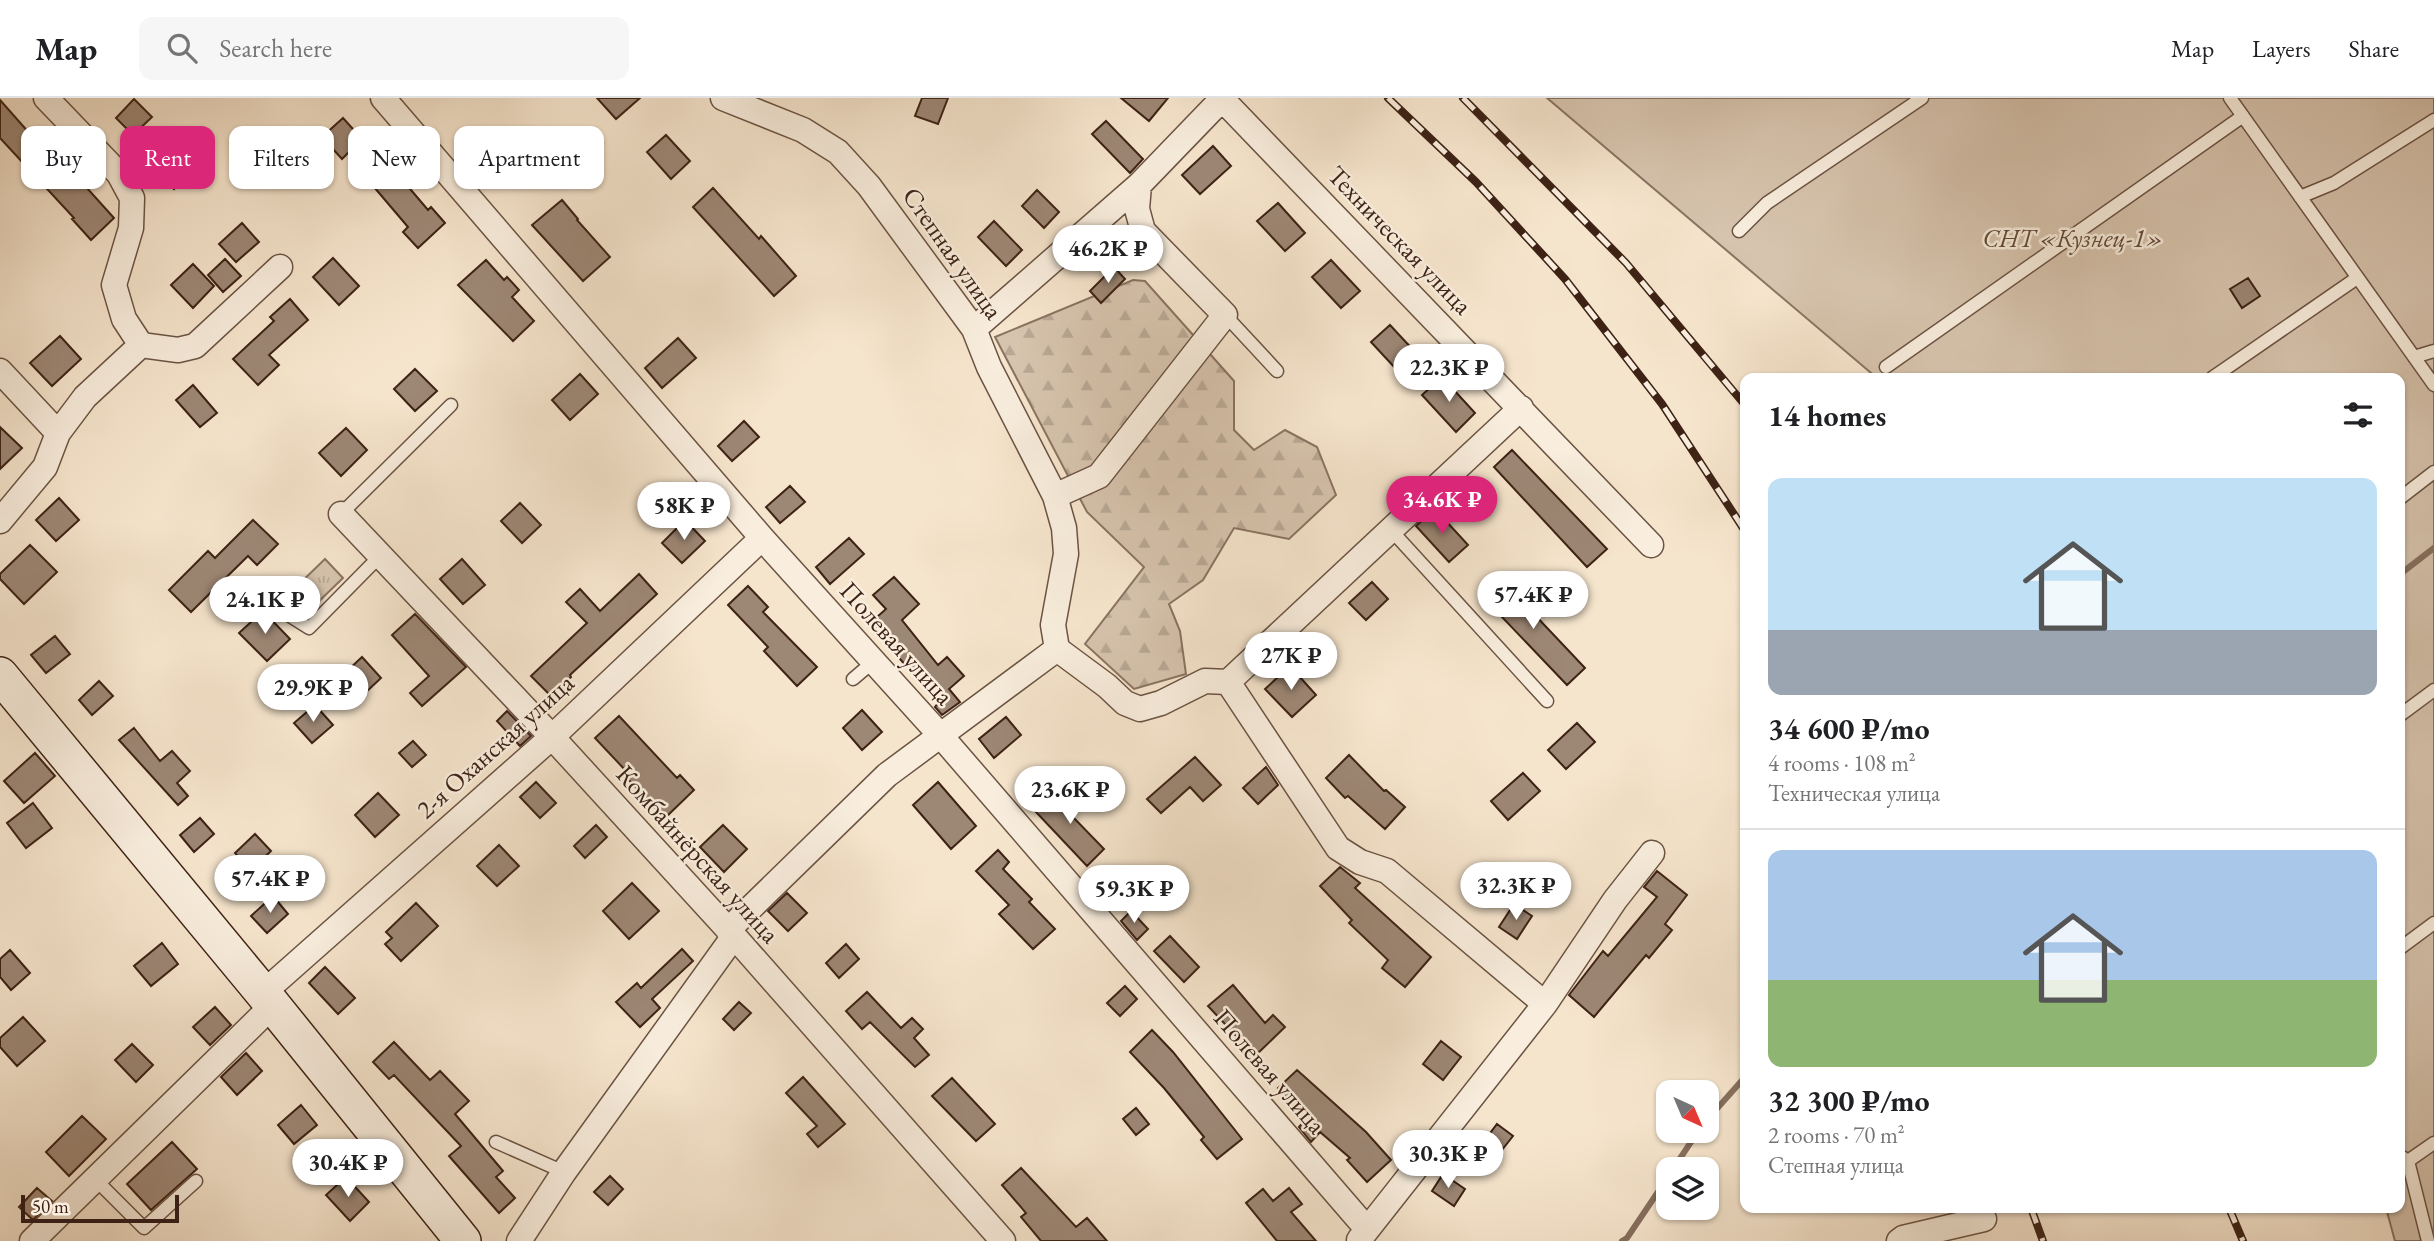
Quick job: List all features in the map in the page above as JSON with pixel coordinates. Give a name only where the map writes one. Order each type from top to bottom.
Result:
[{"type":"street","points":[[46,98],[119,174],[132,198],[131,228],[114,285],[124,318],[141,345]]},
{"type":"street","name":"Полевая улица","points":[[383,98],[762,538],[941,736],[1362,1235]]},
{"type":"street","name":"Степная улица","points":[[723,98],[803,130],[838,152],[869,186],[974,329],[989,367],[1055,496],[1064,528],[1066,554],[1053,625],[1056,649]]},
{"type":"street","points":[[974,329],[1139,185],[1222,98]]},
{"type":"street","name":"Техническая улица","points":[[1222,98],[1651,545]]},
{"type":"street","points":[[1055,496],[1099,476],[1225,315],[1143,231],[1137,209],[1139,185]]},
{"type":"street","points":[[0,521],[45,467],[58,433],[85,397],[141,345],[178,349],[195,346],[280,267]]},
{"type":"street","points":[[0,371],[58,433]]},
{"type":"street","points":[[519,1241],[731,933],[887,775],[1056,649],[1107,686],[1125,703],[1140,709],[1161,703],[1205,681],[1228,682],[1521,408]]},
{"type":"street","name":"Комбайнёрская улица","points":[[341,514],[552,737],[731,933],[1003,1241]]},
{"type":"street","name":"2-я Оханская улица","points":[[32,1241],[268,999],[552,737],[762,538]]},
{"type":"street","points":[[0,675],[268,999],[463,1241]]},
{"type":"street","points":[[1228,682],[1338,848],[1360,862],[1387,871],[1545,1004]]},
{"type":"street","points":[[1362,1235],[1545,1004],[1615,900],[1652,853]]},
{"type":"street","points":[[1899,1241],[1984,1219]]},
{"type":"lane","points":[[1739,231],[1767,203],[1922,98]]},
{"type":"lane","points":[[2230,98],[2434,385]]},
{"type":"lane","points":[[1886,367],[2243,116]]},
{"type":"lane","points":[[2300,197],[2334,183],[2434,120]]},
{"type":"lane","points":[[2219,373],[2357,278]]},
{"type":"lane","points":[[1225,315],[1277,370]]},
{"type":"lane","points":[[2414,357],[2434,351]]},
{"type":"lane","points":[[341,514],[451,405]]},
{"type":"lane","points":[[2405,494],[2434,472]]},
{"type":"lane","points":[[1391,530],[1547,701]]},
{"type":"lane","points":[[274,606],[309,628],[379,557]]},
{"type":"lane","points":[[853,679],[873,663]]},
{"type":"lane","points":[[2405,712],[2434,690]]},
{"type":"lane","points":[[2405,945],[2434,923]]},
{"type":"lane","points":[[496,1142],[564,1172]]},
{"type":"lane","points":[[2405,1158],[2434,1143]]},
{"type":"lane","points":[[2405,1161],[2428,1241]]},
{"type":"lane","points":[[95,1179],[144,1228],[197,1181]]},
{"type":"green space","name":"СНТ «Кузнец-1»","points":[[1547,98],[2434,98],[2434,1241],[2395,1241],[2387,1213],[2405,1213],[2405,373],[1871,373]]},
{"type":"green space","points":[[1133,280],[1145,281],[1234,381],[1234,430],[1254,450],[1285,430],[1317,447],[1336,495],[1289,539],[1234,528],[1203,580],[1169,604],[1180,631],[1186,674],[1134,689],[1085,644],[1144,567],[1087,512],[995,337]]},
{"type":"green space","points":[[325,559],[343,578],[313,607],[295,588]]},
{"type":"building","points":[[597,98],[640,98],[616,119]]},
{"type":"building","points":[[922,98],[948,98],[938,124],[915,116]]},
{"type":"building","points":[[1121,98],[1168,98],[1149,121]]},
{"type":"building","points":[[134,99],[152,117],[142,126],[124,126],[116,118]]},
{"type":"building","points":[[0,100],[23,126],[21,161],[0,138]]},
{"type":"building","points":[[343,118],[350,126],[348,126],[348,153],[342,159],[334,150],[334,126]]},
{"type":"building","points":[[1106,121],[1143,159],[1130,173],[1092,134]]},
{"type":"building","points":[[666,135],[690,161],[671,179],[647,152]]},
{"type":"building","points":[[1213,146],[1231,166],[1200,194],[1182,175]]},
{"type":"building","points":[[713,188],[796,276],[774,296],[693,207]]},
{"type":"building","points":[[47,189],[88,189],[114,218],[91,240],[72,219],[74,218]]},
{"type":"building","points":[[376,189],[410,189],[428,210],[431,207],[445,223],[418,248],[403,232],[408,227]]},
{"type":"building","points":[[1037,190],[1059,212],[1044,228],[1022,206]]},
{"type":"building","points":[[562,200],[610,257],[583,281],[532,225]]},
{"type":"building","points":[[1278,203],[1305,233],[1285,251],[1257,221]]},
{"type":"building","points":[[994,221],[1022,250],[1006,266],[978,237]]},
{"type":"building","points":[[242,223],[259,242],[236,262],[219,244]]},
{"type":"building","points":[[333,258],[359,286],[339,305],[313,277]]},
{"type":"building","points":[[225,259],[241,276],[223,292],[208,275]]},
{"type":"building","points":[[486,260],[504,280],[507,277],[519,290],[512,297],[534,321],[513,341],[458,285]]},
{"type":"building","points":[[1331,260],[1360,291],[1341,308],[1312,277]]},
{"type":"building","points":[[193,264],[214,286],[193,308],[171,285]]},
{"type":"building","points":[[1114,267],[1125,279],[1101,303],[1090,291]]},
{"type":"building","points":[[2248,278],[2260,296],[2242,308],[2230,289]]},
{"type":"building","points":[[290,299],[308,320],[269,355],[279,365],[258,385],[233,359],[274,321],[270,317]]},
{"type":"building","points":[[1390,325],[1416,353],[1397,370],[1371,342]]},
{"type":"building","points":[[60,336],[81,359],[52,386],[30,363]]},
{"type":"building","points":[[678,338],[696,358],[662,388],[645,368]]},
{"type":"building","points":[[415,369],[437,391],[415,411],[394,389]]},
{"type":"building","points":[[580,374],[598,394],[570,420],[552,400]]},
{"type":"building","points":[[1442,377],[1475,413],[1456,432],[1422,395]]},
{"type":"building","points":[[193,385],[217,413],[200,427],[176,400]]},
{"type":"building","points":[[744,421],[759,437],[732,461],[718,446]]},
{"type":"building","points":[[0,427],[22,448],[0,469]]},
{"type":"building","points":[[346,428],[367,450],[341,476],[319,453]]},
{"type":"building","points":[[1512,450],[1607,549],[1587,567],[1494,467]]},
{"type":"building","points":[[790,486],[805,502],[780,523],[766,507]]},
{"type":"building","points":[[59,498],[79,520],[56,541],[36,520]]},
{"type":"building","points":[[520,503],[541,525],[522,543],[501,521]]},
{"type":"building","points":[[1435,509],[1468,545],[1449,562],[1416,526]]},
{"type":"building","points":[[253,520],[278,544],[257,565],[248,556],[191,612],[169,590],[208,551],[215,558]]},
{"type":"building","points":[[685,520],[705,541],[682,563],[662,543]]},
{"type":"building","points":[[849,538],[864,554],[830,584],[816,567]]},
{"type":"building","points":[[30,545],[57,572],[24,604],[0,579],[0,574]]},
{"type":"building","points":[[462,559],[485,585],[463,604],[440,579]]},
{"type":"building","points":[[639,574],[657,594],[551,696],[531,676],[587,623],[566,602],[580,589],[600,611]]},
{"type":"building","points":[[894,577],[919,604],[902,620],[938,665],[947,657],[964,676],[949,689],[960,702],[942,715],[935,707],[938,703],[868,625],[886,609],[873,595]]},
{"type":"building","points":[[1499,577],[1585,668],[1567,685],[1480,594]]},
{"type":"building","points":[[1372,582],[1388,599],[1366,620],[1349,603]]},
{"type":"building","points":[[748,586],[768,607],[763,612],[817,667],[797,686],[764,651],[768,647],[728,605]]},
{"type":"building","points":[[263,611],[290,639],[267,661],[239,633]]},
{"type":"building","points":[[415,614],[466,667],[422,706],[410,693],[429,676],[392,635]]},
{"type":"building","points":[[55,636],[70,654],[46,673],[31,655]]},
{"type":"building","points":[[362,657],[381,678],[365,693],[346,672]]},
{"type":"building","points":[[1290,666],[1316,695],[1292,717],[1265,689]]},
{"type":"building","points":[[99,681],[113,696],[92,715],[79,700]]},
{"type":"building","points":[[315,705],[333,725],[312,743],[294,723]]},
{"type":"building","points":[[862,710],[882,732],[862,750],[843,728]]},
{"type":"building","points":[[507,711],[531,736],[520,746],[497,721]]},
{"type":"building","points":[[619,716],[677,778],[680,775],[694,790],[665,818],[624,775],[627,772],[595,738]]},
{"type":"building","points":[[1006,717],[1021,735],[994,758],[979,739]]},
{"type":"building","points":[[1577,723],[1595,742],[1566,769],[1548,750]]},
{"type":"building","points":[[134,728],[160,761],[172,751],[190,771],[177,783],[188,796],[178,805],[119,740]]},
{"type":"building","points":[[413,741],[426,755],[412,767],[399,753]]},
{"type":"building","points":[[35,753],[55,776],[24,803],[4,781]]},
{"type":"building","points":[[1349,755],[1384,791],[1405,807],[1385,829],[1348,796],[1345,798],[1326,778]]},
{"type":"building","points":[[1195,757],[1221,785],[1203,801],[1190,787],[1161,813],[1147,799]]},
{"type":"building","points":[[1266,767],[1278,785],[1258,804],[1243,788]]},
{"type":"building","points":[[1523,773],[1540,791],[1508,820],[1491,801]]},
{"type":"building","points":[[536,782],[556,803],[540,818],[520,797]]},
{"type":"building","points":[[938,782],[976,826],[951,849],[913,805]]},
{"type":"building","points":[[1064,786],[1080,802],[1069,813],[1104,849],[1087,866],[1036,812]]},
{"type":"building","points":[[378,793],[399,815],[375,837],[355,815]]},
{"type":"building","points":[[33,803],[52,828],[26,848],[7,823]]},
{"type":"building","points":[[200,818],[214,834],[194,852],[180,835]]},
{"type":"building","points":[[596,825],[607,837],[585,858],[574,846]]},
{"type":"building","points":[[723,825],[747,849],[724,872],[700,847]]},
{"type":"building","points":[[255,834],[271,851],[251,870],[235,853]]},
{"type":"building","points":[[499,845],[519,866],[497,886],[477,866]]},
{"type":"building","points":[[998,850],[1009,862],[1003,869],[1032,899],[1029,902],[1055,929],[1033,949],[999,914],[1009,905],[976,871]]},
{"type":"building","points":[[1340,867],[1360,883],[1355,888],[1431,957],[1405,987],[1382,968],[1388,960],[1349,923],[1352,920],[1320,886]]},
{"type":"building","points":[[1657,871],[1687,895],[1665,924],[1672,930],[1649,958],[1646,955],[1594,1017],[1569,995],[1603,951],[1608,956],[1657,897],[1644,887]]},
{"type":"building","points":[[1136,879],[1147,891],[1127,910],[1116,898]]},
{"type":"building","points":[[632,883],[659,911],[629,939],[603,911]]},
{"type":"building","points":[[787,893],[807,913],[788,931],[768,911]]},
{"type":"building","points":[[273,896],[288,914],[267,933],[251,916]]},
{"type":"building","points":[[416,903],[438,926],[401,961],[385,944],[392,938],[386,932]]},
{"type":"building","points":[[1514,904],[1532,916],[1517,939],[1499,927]]},
{"type":"building","points":[[1131,911],[1148,929],[1137,940],[1121,921]]},
{"type":"building","points":[[1170,936],[1199,967],[1184,982],[1154,951]]},
{"type":"building","points":[[162,943],[178,964],[151,986],[134,966]]},
{"type":"building","points":[[846,944],[859,959],[839,978],[826,963]]},
{"type":"building","points":[[682,949],[693,961],[652,999],[660,1008],[640,1027],[616,1002],[637,983],[641,988]]},
{"type":"building","points":[[10,950],[30,973],[11,990],[0,977],[0,959]]},
{"type":"building","points":[[325,967],[355,998],[338,1014],[309,983]]},
{"type":"building","points":[[1233,985],[1265,1023],[1273,1015],[1285,1027],[1255,1056],[1208,1006]]},
{"type":"building","points":[[1125,986],[1137,999],[1120,1016],[1107,1003]]},
{"type":"building","points":[[867,992],[901,1028],[912,1018],[923,1029],[914,1038],[929,1055],[915,1067],[870,1022],[862,1029],[846,1011]]},
{"type":"building","points":[[739,1002],[751,1013],[734,1030],[723,1019]]},
{"type":"building","points":[[215,1007],[231,1025],[210,1045],[193,1027]]},
{"type":"building","points":[[23,1017],[45,1041],[17,1066],[0,1047],[0,1038]]},
{"type":"building","points":[[1152,1030],[1173,1052],[1242,1139],[1217,1159],[1201,1140],[1204,1137],[1130,1052]]},
{"type":"building","points":[[1441,1041],[1461,1057],[1443,1080],[1423,1064]]},
{"type":"building","points":[[394,1042],[430,1080],[440,1071],[469,1101],[455,1114],[503,1171],[496,1177],[515,1198],[499,1213],[449,1156],[461,1146],[394,1075],[389,1079],[373,1062]]},
{"type":"building","points":[[132,1044],[153,1065],[136,1082],[115,1060]]},
{"type":"building","points":[[246,1053],[262,1071],[237,1095],[221,1077]]},
{"type":"building","points":[[1297,1070],[1366,1132],[1391,1160],[1367,1182],[1347,1160],[1350,1158],[1320,1132],[1311,1142],[1299,1127],[1306,1119],[1278,1088]]},
{"type":"building","points":[[803,1077],[845,1124],[818,1147],[807,1134],[817,1126],[786,1093]]},
{"type":"building","points":[[952,1078],[995,1124],[976,1141],[932,1096]]},
{"type":"building","points":[[301,1105],[317,1125],[294,1144],[278,1125]]},
{"type":"building","points":[[1136,1108],[1149,1124],[1136,1135],[1123,1119]]},
{"type":"building","points":[[82,1116],[106,1139],[69,1176],[46,1152]]},
{"type":"building","points":[[1497,1124],[1513,1136],[1498,1155],[1482,1144]]},
{"type":"building","points":[[172,1142],[197,1169],[151,1210],[127,1184]]},
{"type":"building","points":[[1021,1168],[1076,1227],[1087,1218],[1107,1241],[1041,1241],[1021,1217],[1026,1213],[1002,1185]]},
{"type":"building","points":[[1443,1174],[1465,1189],[1454,1206],[1432,1191]]},
{"type":"building","points":[[610,1176],[623,1189],[608,1205],[594,1192]]},
{"type":"building","points":[[346,1177],[369,1202],[350,1221],[326,1195]]},
{"type":"building","points":[[37,1188],[52,1201],[33,1220],[19,1207]]},
{"type":"building","points":[[1289,1188],[1302,1204],[1291,1212],[1316,1241],[1277,1241],[1246,1203],[1263,1189],[1273,1201]]},
{"type":"waterway","points":[[2405,570],[2434,548]]},
{"type":"waterway","points":[[1719,1106],[1740,1083]]},
{"type":"waterway","points":[[1681,1157],[1690,1143]]},
{"type":"waterway","points":[[1622,1241],[1627,1238],[1656,1195]]},
{"type":"railway","points":[[1388,98],[1476,182],[1565,279],[1662,404],[1740,523]]},
{"type":"railway","points":[[1463,98],[1626,263],[1740,399]]},
{"type":"railway","points":[[2033,1213],[2043,1241]]},
{"type":"railway","points":[[2231,1213],[2243,1241]]}]
